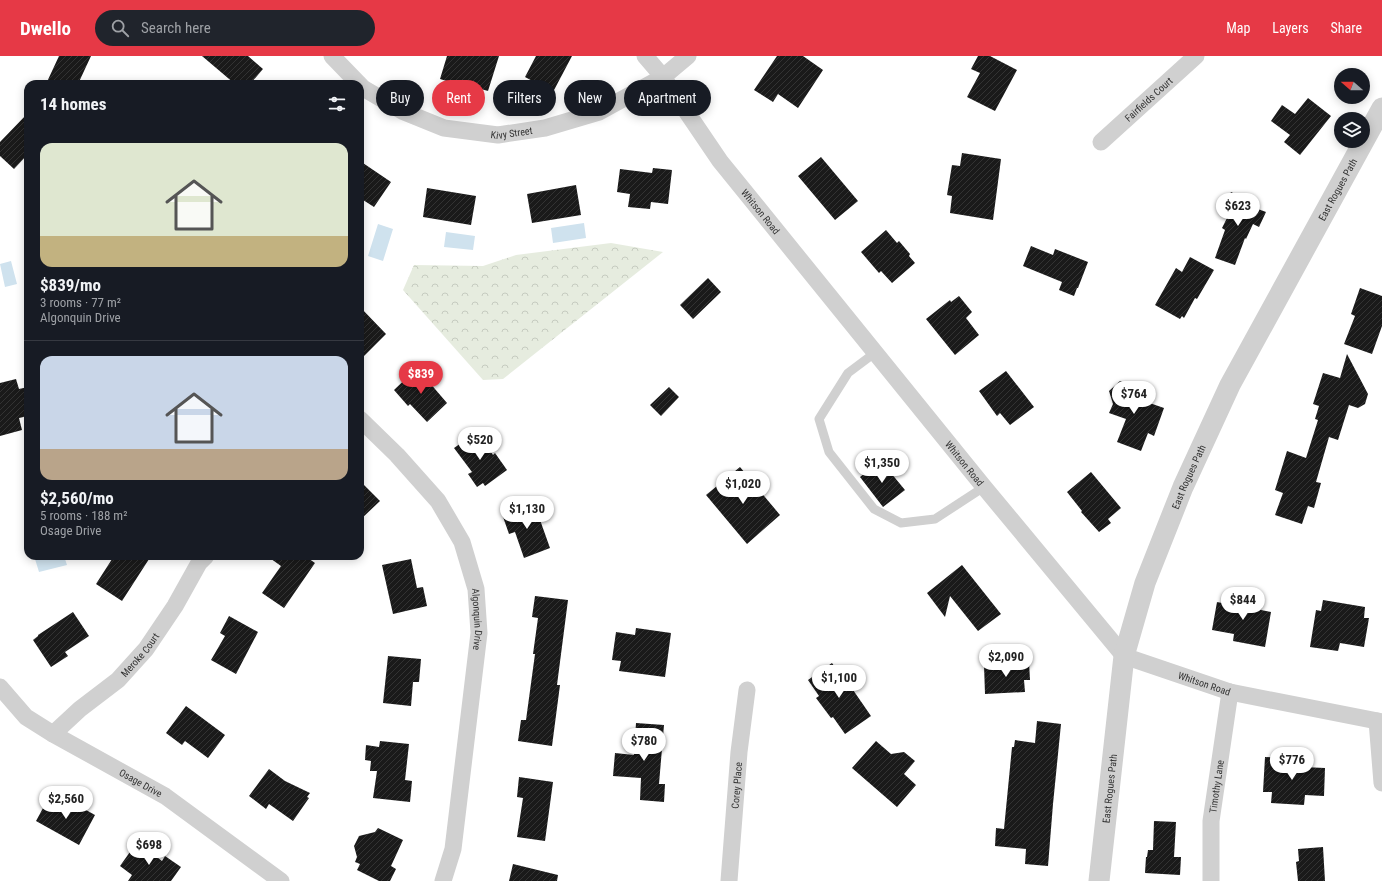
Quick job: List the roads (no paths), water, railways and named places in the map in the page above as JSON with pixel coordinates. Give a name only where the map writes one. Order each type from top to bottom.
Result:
[{"type":"street","name":"Kivy Street","points":[[332,56],[356,80]]},
{"type":"street","name":"Whitson Road","points":[[645,56],[662,77],[720,160],[984,487],[1124,656],[1230,692],[1380,722]]},
{"type":"street","name":"Kivy Street","points":[[364,89],[402,111],[444,128],[498,135],[546,128],[599,112],[662,77],[688,56]]},
{"type":"street","name":"Fairfields Court","points":[[1101,142],[1196,56]]},
{"type":"street","name":"East Rogues Path","points":[[1099,881],[1124,656],[1145,583],[1183,488],[1227,392],[1382,108]]},
{"type":"street","name":"Algonquin Drive","points":[[364,423],[397,455],[438,501],[462,542],[476,589],[479,633],[453,849],[443,881]]},
{"type":"street","name":"Meroke Court","points":[[53,734],[80,710],[118,680],[146,649],[175,606],[202,560]]},
{"type":"street","name":"Osage Drive","points":[[0,687],[26,717],[53,734],[165,796],[281,881]]},
{"type":"street","name":"Corey Place","points":[[729,881],[739,752],[747,690]]},
{"type":"street","name":"Timothy Lane","points":[[1211,881],[1211,821],[1230,692]]},
{"type":"street","points":[[1380,722],[1382,783]]},
{"type":"lane","points":[[876,352],[848,373],[819,419],[828,452],[874,509],[901,523],[935,519],[984,487]]},
{"type":"water","points":[[584,223],[586,238],[553,243],[551,228]]},
{"type":"water","points":[[378,224],[393,229],[383,261],[368,256]]},
{"type":"water","points":[[446,232],[475,236],[473,250],[444,247]]},
{"type":"water","points":[[11,261],[17,284],[5,287],[0,264]]},
{"type":"water","points":[[35,560],[65,560],[67,565],[39,572]]}]
